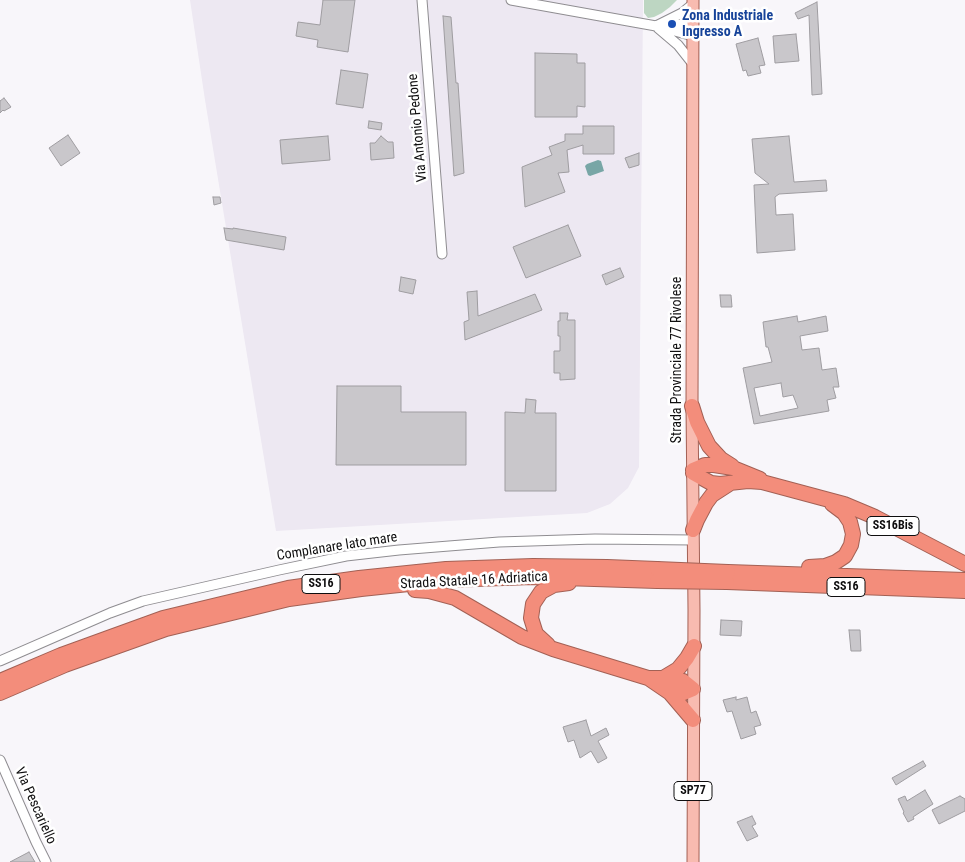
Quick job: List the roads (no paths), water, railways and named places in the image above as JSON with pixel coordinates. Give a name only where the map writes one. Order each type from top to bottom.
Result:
[{"type":"highway","points":[[692,406],[700,429],[713,451],[721,459],[729,465],[777,486]]},
{"type":"highway","points":[[692,472],[705,465],[714,465],[744,472]]},
{"type":"highway","points":[[692,472],[711,483],[762,482],[818,497],[838,508],[850,522],[851,545],[841,560],[831,565],[768,566],[728,577]]},
{"type":"highway","points":[[693,535],[697,520],[706,503],[712,495],[730,484]]},
{"type":"highway","name":"SS16Bis","points":[[818,497],[865,512],[965,564]]},
{"type":"highway","name":"Strada Statale 16 Adriatica","points":[[0,681],[61,655],[163,618],[288,588],[446,569],[533,566],[607,567],[657,575]]},
{"type":"highway","name":"Strada Statale 16 Adriatica","points":[[0,693],[65,665],[166,629],[289,599],[361,589],[447,580],[532,577],[607,578],[657,575],[965,580]]},
{"type":"highway","name":"Strada Statale 16 Adriatica","points":[[728,577],[965,591]]},
{"type":"highway","points":[[553,649],[536,634],[531,618],[533,604],[541,592],[554,585],[607,578]]},
{"type":"highway","points":[[361,589],[429,591],[455,598],[522,637],[553,649],[648,678],[683,681],[693,689],[681,694],[670,693]]},
{"type":"highway","points":[[663,678],[678,669],[694,646]]},
{"type":"highway","points":[[648,678],[670,693],[693,720]]},
{"type":"main road","name":"Strada Provinciale 77 Rivolese","points":[[693,2],[693,720]]},
{"type":"main road","name":"SP77","points":[[693,720],[693,862]]},
{"type":"street","name":"Via Antonio Pedone","points":[[422,0],[442,254]]},
{"type":"street","points":[[511,0],[656,26],[693,36]]},
{"type":"street","points":[[656,26],[682,13],[693,2]]},
{"type":"street","points":[[656,26],[693,23]]},
{"type":"street","points":[[656,26],[678,45],[693,64]]},
{"type":"street","name":"Complanare lato mare","points":[[0,661],[110,613],[143,602],[346,556],[499,542],[693,535]]},
{"type":"street","name":"Via Pescariello","points":[[0,760],[46,862]]},
{"type":"water","points":[[598,160],[601,161],[604,171],[588,175],[585,166]]},
{"type":"place","name":"Zona Industriale Ingresso A","points":[[672,24]]}]
